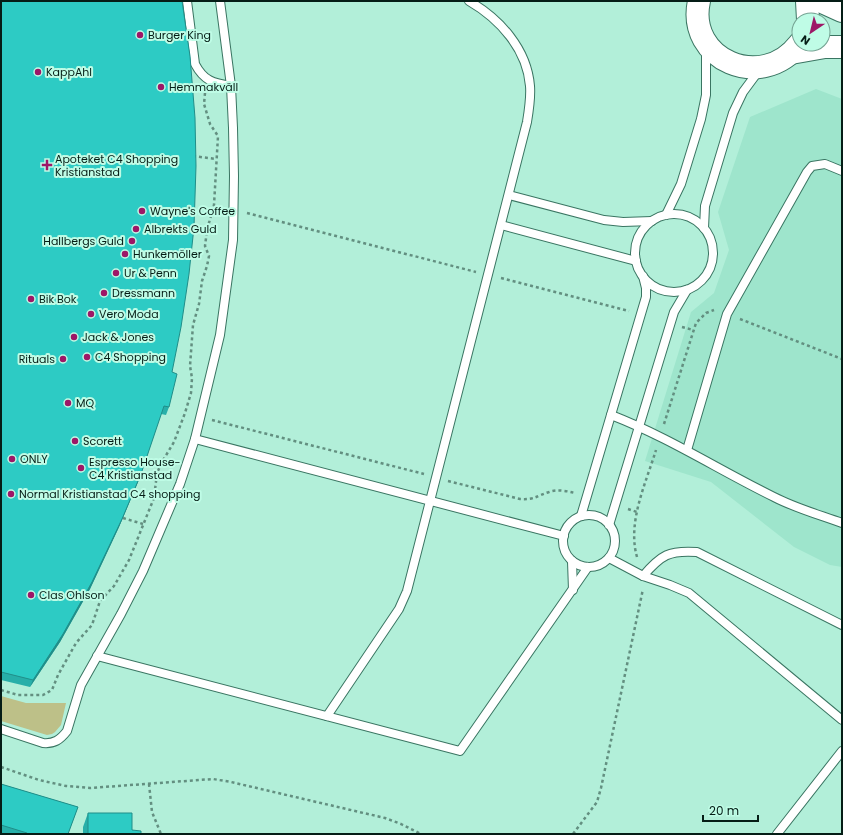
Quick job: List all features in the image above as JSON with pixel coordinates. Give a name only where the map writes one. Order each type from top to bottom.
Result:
[{"type":"main road","points":[[807,1],[809,12]]},
{"type":"main road","points":[[820,1],[842,11]]},
{"type":"main road","points":[[693,5],[706,42],[721,58],[730,63],[740,67],[762,68],[773,65],[791,52]]},
{"type":"main road","points":[[831,47],[842,46]]},
{"type":"lane","points":[[187,1],[195,64],[199,72],[207,79],[216,83],[231,86]]},
{"type":"lane","points":[[1,729],[43,743],[50,743],[62,737],[67,731],[81,685],[124,608],[154,547],[180,484],[194,439],[220,335],[232,240],[234,210],[234,128],[226,37],[220,1]]},
{"type":"lane","points":[[327,716],[399,609],[408,586],[527,122],[530,102],[528,77],[520,52],[510,35],[496,20],[484,10],[469,1]]},
{"type":"lane","points":[[666,215],[681,184],[701,119],[706,95],[706,42]]},
{"type":"lane","points":[[704,228],[705,206],[733,113],[743,92],[762,68]]},
{"type":"lane","points":[[687,450],[727,314],[807,172],[812,166],[825,164],[842,171]]},
{"type":"lane","points":[[509,195],[604,220],[623,222],[653,221]]},
{"type":"lane","points":[[582,516],[646,297],[646,288],[643,276],[636,261],[635,254],[638,238],[653,221],[666,215],[675,214],[691,218],[704,228],[712,243],[713,259],[710,268],[701,281],[687,290],[679,292],[662,290],[655,287],[643,276]]},
{"type":"lane","points":[[501,225],[636,261]]},
{"type":"lane","points":[[609,525],[671,324],[679,301],[687,290]]},
{"type":"lane","points":[[611,415],[660,436],[775,498],[842,523]]},
{"type":"lane","points":[[194,439],[564,536]]},
{"type":"lane","points":[[587,515],[599,517],[609,525],[615,539],[614,549],[609,558],[602,564],[588,567],[572,561],[564,547],[564,536],[570,524],[582,516],[587,515]]},
{"type":"lane","points":[[643,576],[656,561],[667,554],[683,551],[697,552],[842,625]]},
{"type":"lane","points":[[609,558],[643,576],[688,593],[842,720]]},
{"type":"lane","points":[[572,561],[573,590]]},
{"type":"lane","points":[[97,656],[460,751],[588,567]]},
{"type":"lane","points":[[777,834],[842,751]]},
{"type":"path","points":[[1,690],[18,695],[43,695],[52,690],[58,675],[76,643],[92,625],[100,601],[114,586],[125,567],[154,498],[157,473],[174,442],[185,413],[191,393],[192,378],[190,366],[193,325],[209,256],[205,246],[207,230],[214,205],[218,136],[210,124],[204,104],[207,79]]},
{"type":"path","points":[[193,156],[216,159]]},
{"type":"path","points":[[214,205],[641,314]]},
{"type":"path","points":[[573,834],[597,802],[601,788],[643,587],[643,576],[634,546],[634,528],[637,512],[696,323],[706,313],[713,310],[727,314],[842,359]]},
{"type":"path","points":[[671,324],[693,330]]},
{"type":"path","points":[[185,413],[520,499],[530,500],[550,492],[567,491],[587,497]]},
{"type":"path","points":[[615,505],[637,512]]},
{"type":"path","points":[[123,518],[143,524]]},
{"type":"path","points":[[1,767],[39,780],[66,786],[90,788],[213,779],[385,818],[421,834]]},
{"type":"path","points":[[150,784],[152,812],[161,834]]},
{"type":"shaded area","points":[[816,89],[842,99],[842,567],[830,565],[794,547],[711,482],[645,461],[691,312],[714,293],[729,250],[718,212],[750,117]]},
{"type":"shaded area","points":[[1,696],[26,703],[66,703],[61,725],[55,732],[47,735],[1,721]]},
{"type":"building","name":"C4 Shopping","points":[[1,1],[182,1],[190,56],[195,118],[196,166],[194,227],[181,327],[172,372],[177,374],[169,407],[164,406],[141,474],[122,519],[92,582],[63,634],[33,680],[1,672]]},
{"type":"building","points":[[1,784],[78,807],[68,834],[27,834],[1,825]]},
{"type":"building","points":[[88,813],[132,813],[132,830],[141,831],[141,834],[88,834]]},
{"type":"place","name":"Burger King","points":[[140,35]]},
{"type":"place","name":"KappAhl","points":[[38,72]]},
{"type":"place","name":"Hemmakväll","points":[[161,87]]},
{"type":"place","name":"Apoteket C4 Shopping Kristianstad","points":[[47,165]]},
{"type":"place","name":"Wayne's Coffee","points":[[142,211]]},
{"type":"place","name":"Albrekts Guld","points":[[136,229]]},
{"type":"place","name":"Hallbergs Guld","points":[[132,241]]},
{"type":"place","name":"Hunkemöller","points":[[125,254]]},
{"type":"place","name":"Ur & Penn","points":[[116,273]]},
{"type":"place","name":"Dressmann","points":[[104,293]]},
{"type":"place","name":"Bik Bok","points":[[31,299]]},
{"type":"place","name":"Vero Moda","points":[[91,314]]},
{"type":"place","name":"Jack & Jones","points":[[74,337]]},
{"type":"place","name":"C4 Shopping","points":[[87,357]]},
{"type":"place","name":"Rituals","points":[[63,359]]},
{"type":"place","name":"MQ","points":[[68,403]]},
{"type":"place","name":"Scorett","points":[[75,441]]},
{"type":"place","name":"ONLY","points":[[12,459]]},
{"type":"place","name":"Espresso House- C4 Kristianstad","points":[[81,468]]},
{"type":"place","name":"Normal Kristianstad C4 shopping","points":[[11,494]]},
{"type":"place","name":"Clas Ohlson","points":[[31,595]]}]
